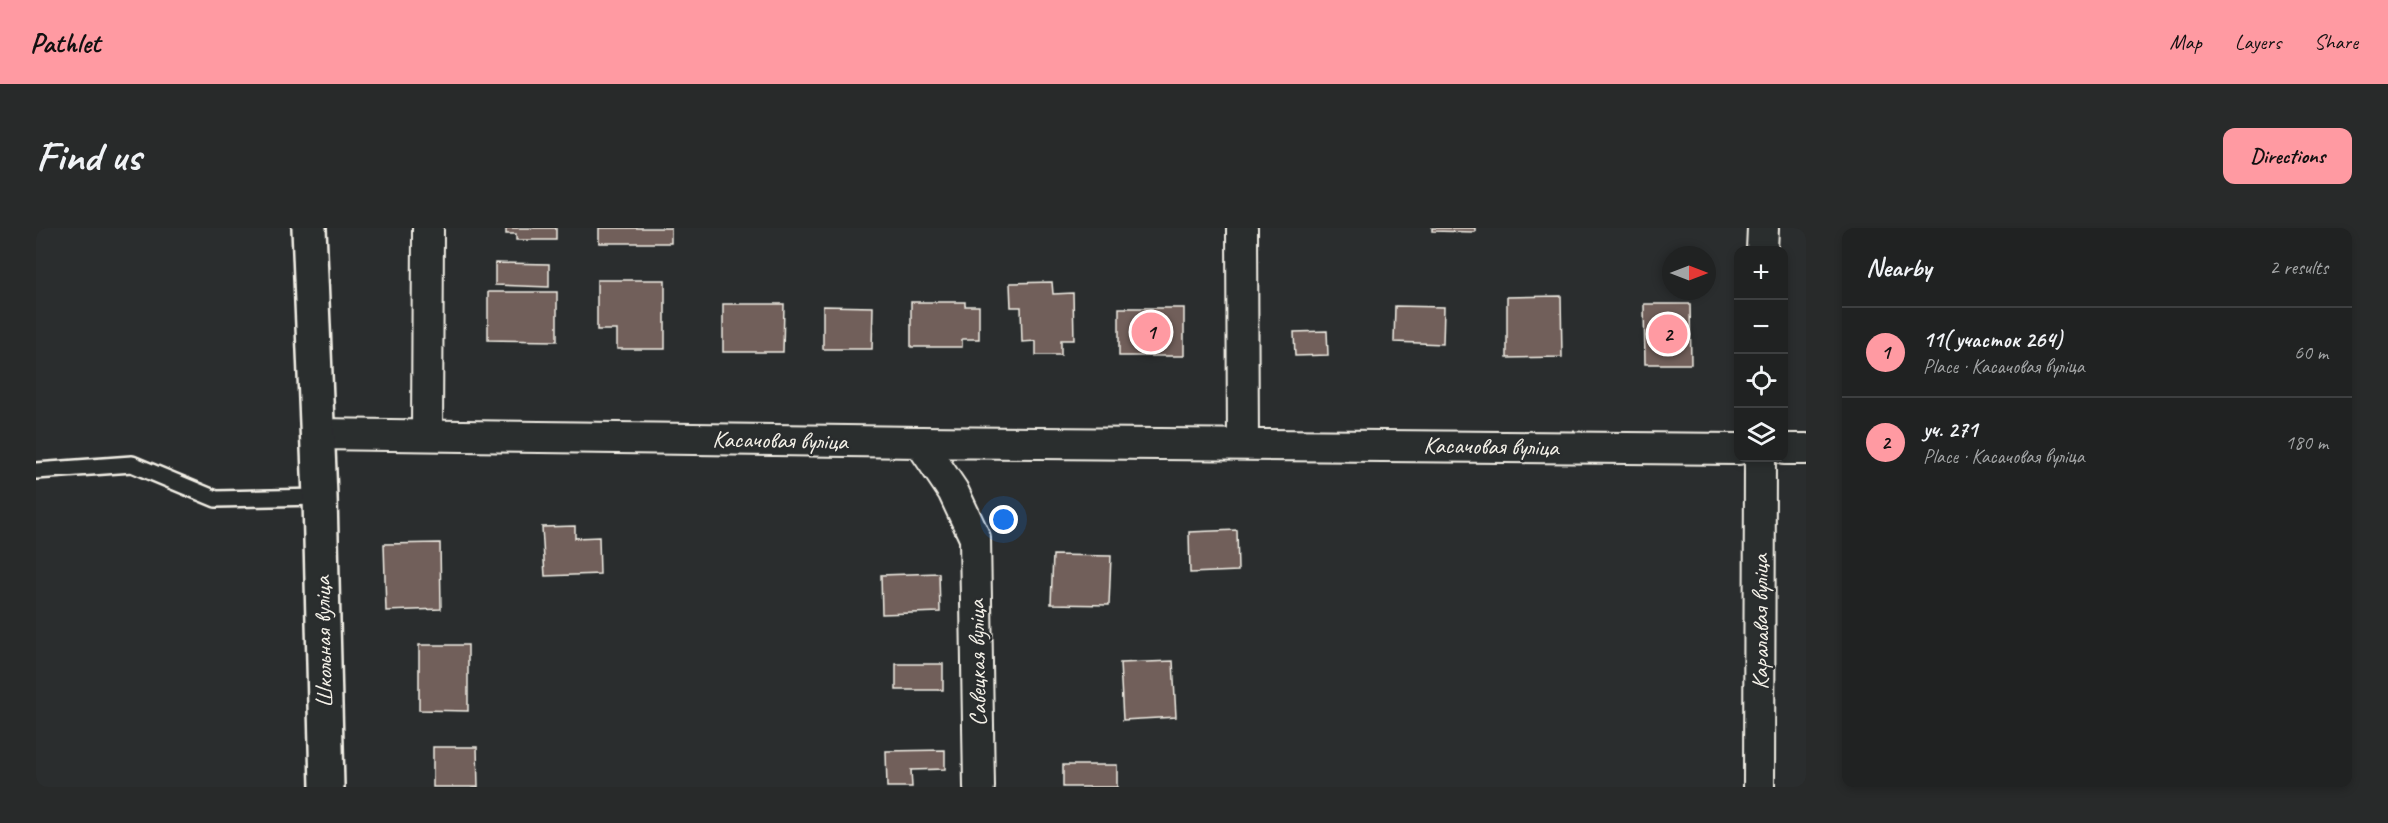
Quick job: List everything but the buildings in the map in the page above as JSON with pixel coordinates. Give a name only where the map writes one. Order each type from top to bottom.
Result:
[{"type":"street","name":"Школьная вуліца","points":[[309,228],[320,497],[327,787]]},
{"type":"street","points":[[427,434],[428,228]]},
{"type":"street","points":[[1242,228],[1243,444]]},
{"type":"street","points":[[1762,246],[1763,228]]},
{"type":"street","name":"Касачовая вуліца","points":[[316,434],[1734,449]]},
{"type":"street","name":"Савецкая вуліца","points":[[920,442],[953,491],[975,538],[979,787]]},
{"type":"street","points":[[1788,449],[1806,449]]},
{"type":"street","name":"Каралавая вуліца","points":[[1759,787],[1760,462]]},
{"type":"lane","points":[[36,471],[132,464],[216,499],[320,497]]},
{"type":"place","name":"11( участок 264)","points":[[1151,332]]},
{"type":"place","name":"уч. 271","points":[[1668,334]]}]
